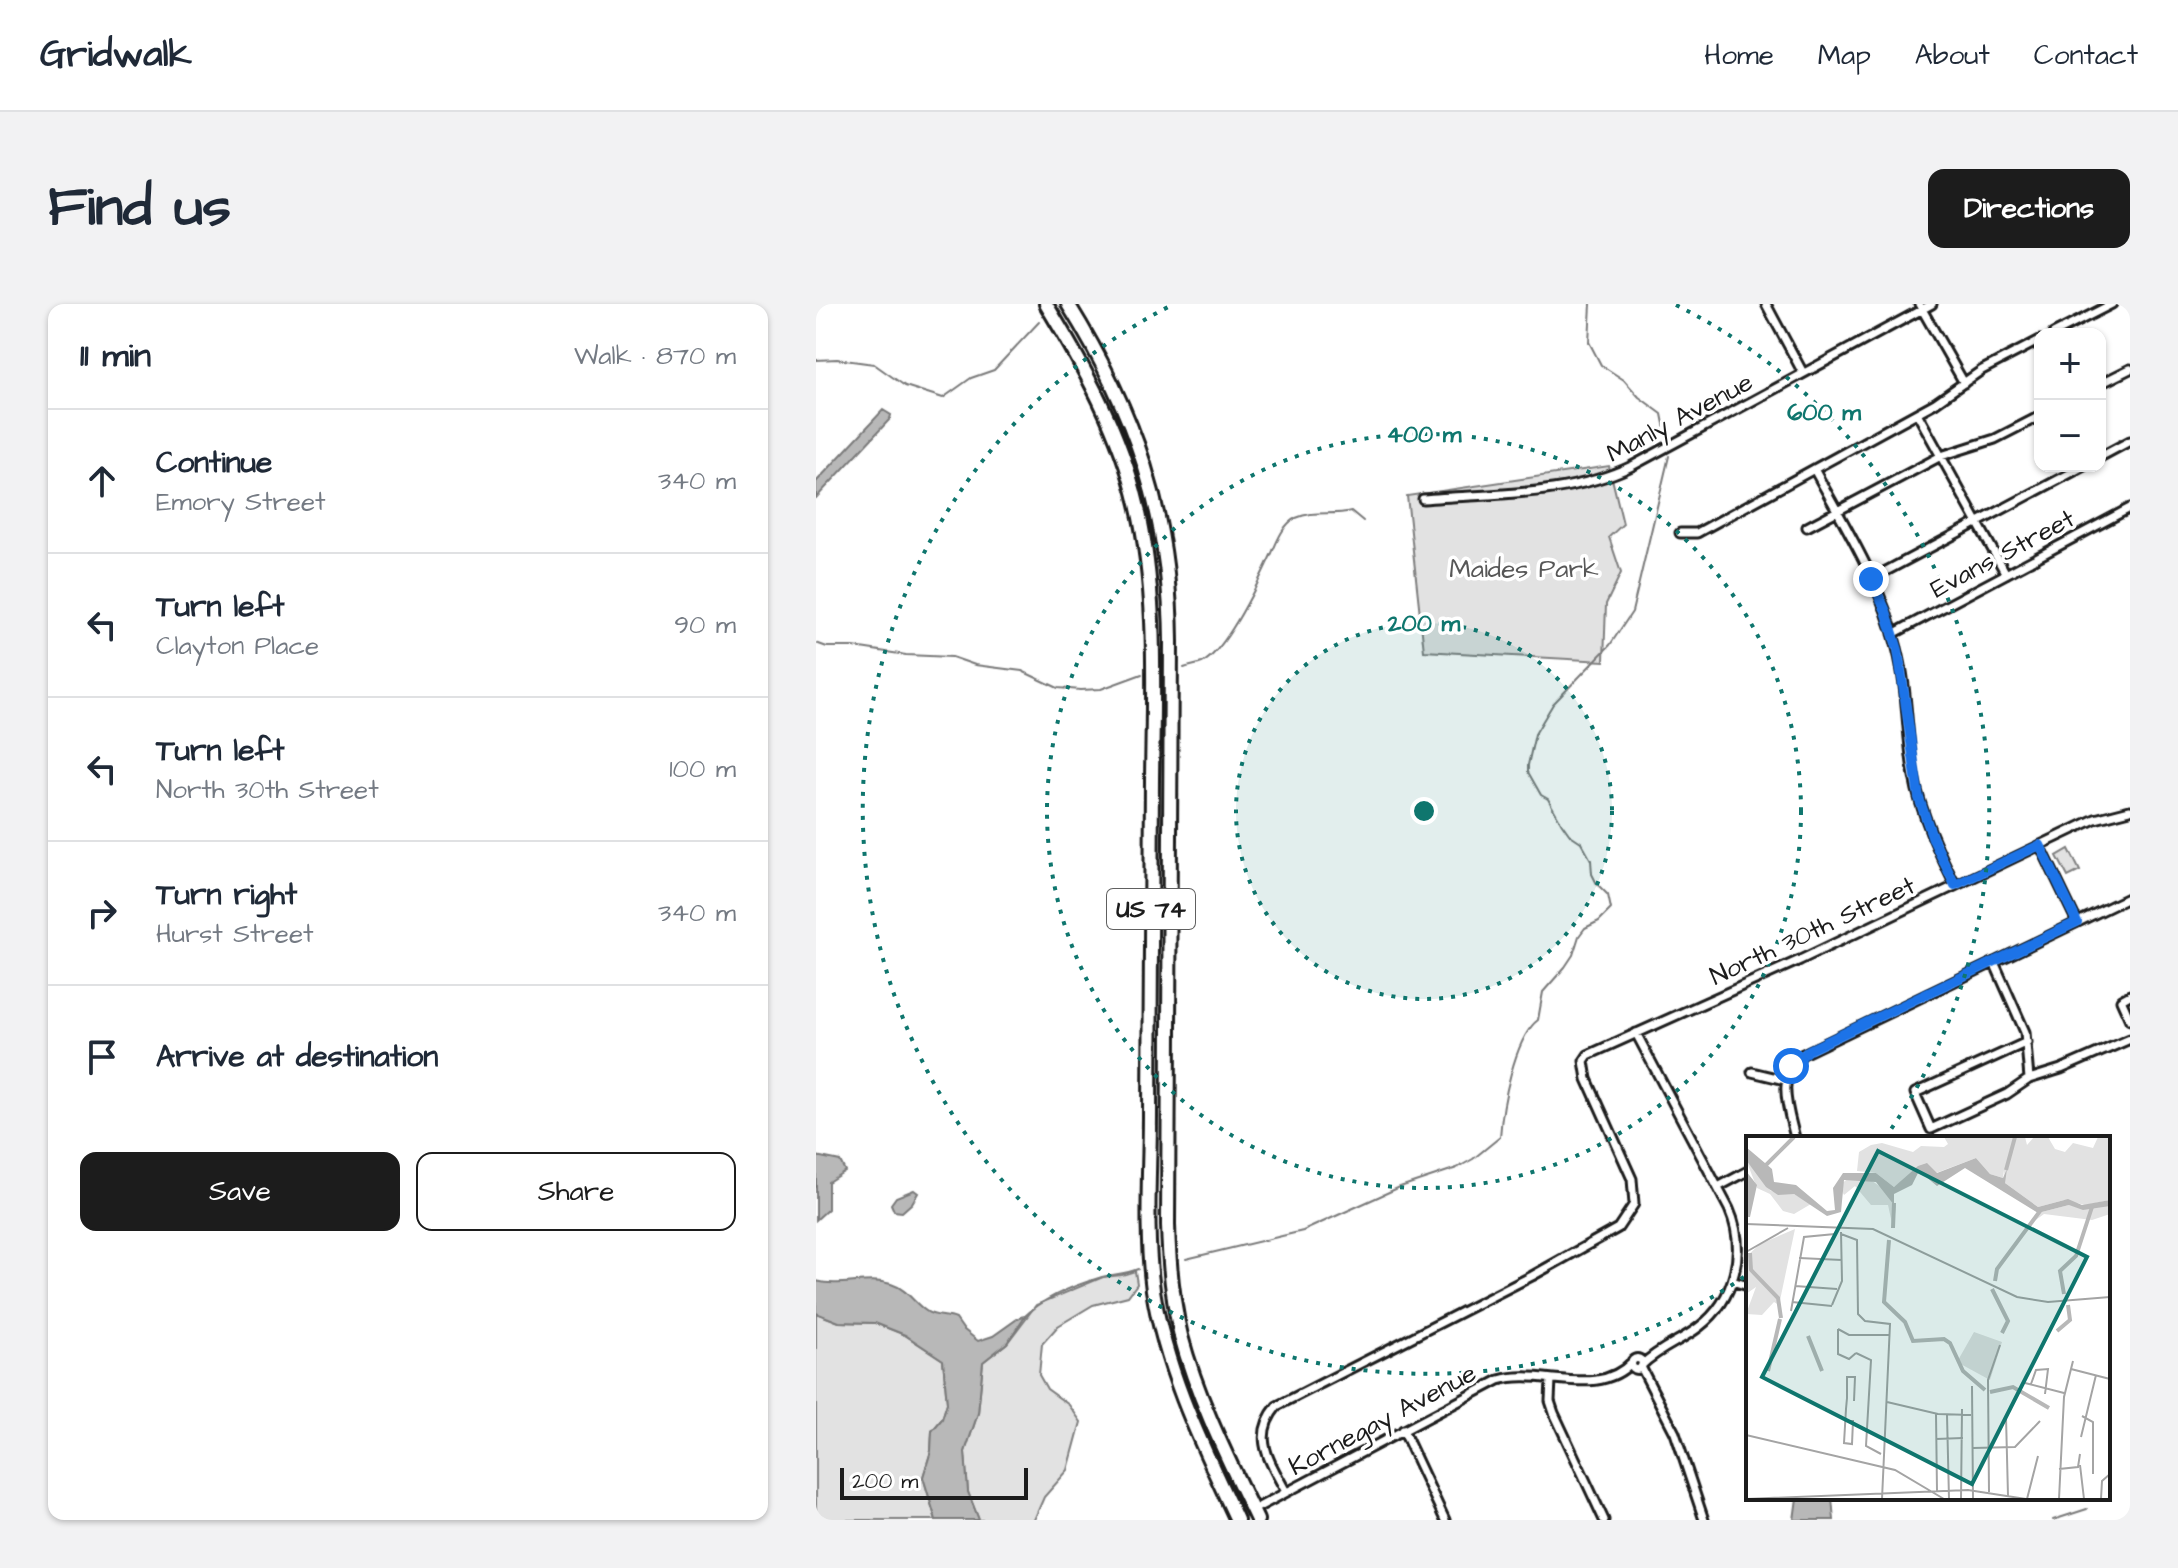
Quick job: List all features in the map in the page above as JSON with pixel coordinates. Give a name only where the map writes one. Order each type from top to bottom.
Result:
[{"type":"highway","name":"US 74","points":[[1046,304],[1085,369],[1116,437],[1137,505],[1146,555],[1152,653],[1149,1182],[1152,1285],[1162,1339],[1177,1388],[1237,1520]]},
{"type":"highway","name":"US 74","points":[[1068,304],[1102,361],[1126,411],[1148,472],[1163,536],[1171,618],[1168,1225],[1172,1291],[1196,1384],[1255,1515]]},
{"type":"street","points":[[1766,304],[1803,373]]},
{"type":"street","name":"Manly Avenue","points":[[1423,499],[1565,488],[1600,480],[1632,466],[1920,307],[1932,304]]},
{"type":"street","points":[[2065,328],[2112,304]]},
{"type":"street","points":[[1920,307],[1964,383]]},
{"type":"street","points":[[1680,533],[1697,533],[1946,397],[1982,370],[2034,343]]},
{"type":"street","points":[[2106,381],[2130,369]]},
{"type":"street","points":[[1917,413],[2006,574]]},
{"type":"street","points":[[1807,527],[1941,456],[1995,439],[2034,419]]},
{"type":"street","points":[[2106,454],[2130,441]]},
{"type":"street","points":[[1814,469],[1871,579],[1893,634],[1900,661],[1919,798],[1933,839],[1955,885]]},
{"type":"street","points":[[1871,579],[2073,472]]},
{"type":"street","name":"Evans Street","points":[[1893,634],[2130,508]]},
{"type":"street","name":"North 30th Street","points":[[1286,1492],[1267,1454],[1262,1432],[1277,1406],[1546,1269],[1618,1228],[1634,1204],[1632,1179],[1587,1079],[1584,1061],[1588,1055],[1800,960],[2095,819],[2130,810]]},
{"type":"street","points":[[2040,845],[2077,922]]},
{"type":"street","points":[[1795,1136],[1785,1080],[1791,1066],[1809,1050],[2130,897]]},
{"type":"street","points":[[1994,962],[2021,1021],[2027,1042],[2029,1079]]},
{"type":"street","points":[[2130,995],[2121,1000],[2130,1020]]},
{"type":"street","points":[[1636,1033],[1733,1217],[1737,1260],[1732,1281],[1746,1285]]},
{"type":"street","points":[[2027,1042],[1915,1093],[1931,1129],[2007,1094],[2029,1079],[2071,1066],[2130,1039]]},
{"type":"street","points":[[1752,1072],[1785,1080]]},
{"type":"street","points":[[1718,1187],[1746,1172]]},
{"type":"street","name":"Kornegay Avenue","points":[[1255,1515],[1286,1492],[1499,1380],[1525,1375],[1592,1381],[1637,1367],[1709,1318],[1722,1302],[1732,1281]]},
{"type":"street","points":[[1637,1367],[1675,1433],[1704,1520]]},
{"type":"street","points":[[1551,1379],[1554,1413],[1604,1520]]},
{"type":"street","points":[[1403,1430],[1445,1520]]},
{"type":"green space","name":"Maides Park","points":[[1609,466],[1623,524],[1609,537],[1621,573],[1606,604],[1604,661],[1424,651],[1407,496]]},
{"type":"green space","points":[[2069,849],[2080,871],[2068,877],[2057,856]]},
{"type":"green space","points":[[1135,1271],[1137,1284],[1128,1296],[1093,1305],[1058,1326],[1042,1344],[1039,1375],[1047,1389],[1069,1405],[1081,1422],[1068,1470],[1044,1497],[1034,1520],[979,1520],[968,1492],[965,1452],[978,1413],[983,1362],[1007,1343],[1036,1305],[1103,1277]]},
{"type":"green space","points":[[816,1313],[839,1322],[875,1323],[905,1335],[943,1360],[947,1403],[942,1419],[932,1431],[931,1451],[923,1477],[936,1520],[816,1520]]},
{"type":"shaded area","points":[[883,410],[891,415],[890,419],[816,498],[816,482]]},
{"type":"shaded area","points":[[816,1156],[840,1161],[845,1171],[828,1182],[828,1209],[816,1220]]},
{"type":"shaded area","points":[[914,1190],[918,1193],[912,1203],[902,1212],[894,1211],[891,1204],[896,1197]]},
{"type":"shaded area","points":[[816,1281],[891,1284],[929,1313],[956,1319],[978,1341],[993,1336],[1025,1316],[1007,1343],[983,1362],[978,1413],[965,1452],[968,1492],[979,1520],[936,1520],[923,1477],[931,1451],[932,1431],[942,1419],[947,1403],[943,1360],[905,1335],[875,1323],[839,1322],[816,1313]]},
{"type":"shaded area","points":[[1797,1500],[1832,1500],[1834,1520],[1794,1520]]},
{"type":"waterway","points":[[1591,304],[1589,342],[1601,365],[1624,380],[1639,397],[1662,414],[1667,439]]},
{"type":"waterway","points":[[816,360],[837,359],[874,364],[905,386],[943,398],[971,378],[994,370],[1039,322]]},
{"type":"waterway","points":[[1186,1259],[1303,1231],[1400,1187],[1457,1168],[1500,1137],[1503,1109],[1516,1057],[1522,1042],[1538,1020],[1543,992],[1573,955],[1585,928],[1599,921],[1611,909],[1608,895],[1592,874],[1591,860],[1581,842],[1569,834],[1528,772],[1535,734],[1553,704],[1610,645],[1632,612],[1669,456]]},
{"type":"waterway","points":[[1184,668],[1202,663],[1222,644],[1251,596],[1281,533],[1292,520],[1310,514],[1351,511],[1363,521]]},
{"type":"waterway","points":[[816,643],[827,647],[952,657],[975,665],[1022,671],[1058,688],[1101,689],[1142,674]]},
{"type":"waterway","points":[[1024,1317],[1040,1304],[1070,1288],[1138,1269]]},
{"type":"waterway","points":[[2053,1520],[2087,1509]]},
{"type":"route","points":[[1791,1066],[1809,1050],[2077,922],[2040,845],[1955,885],[1933,839],[1919,798],[1898,650],[1886,611],[1871,579]]}]
